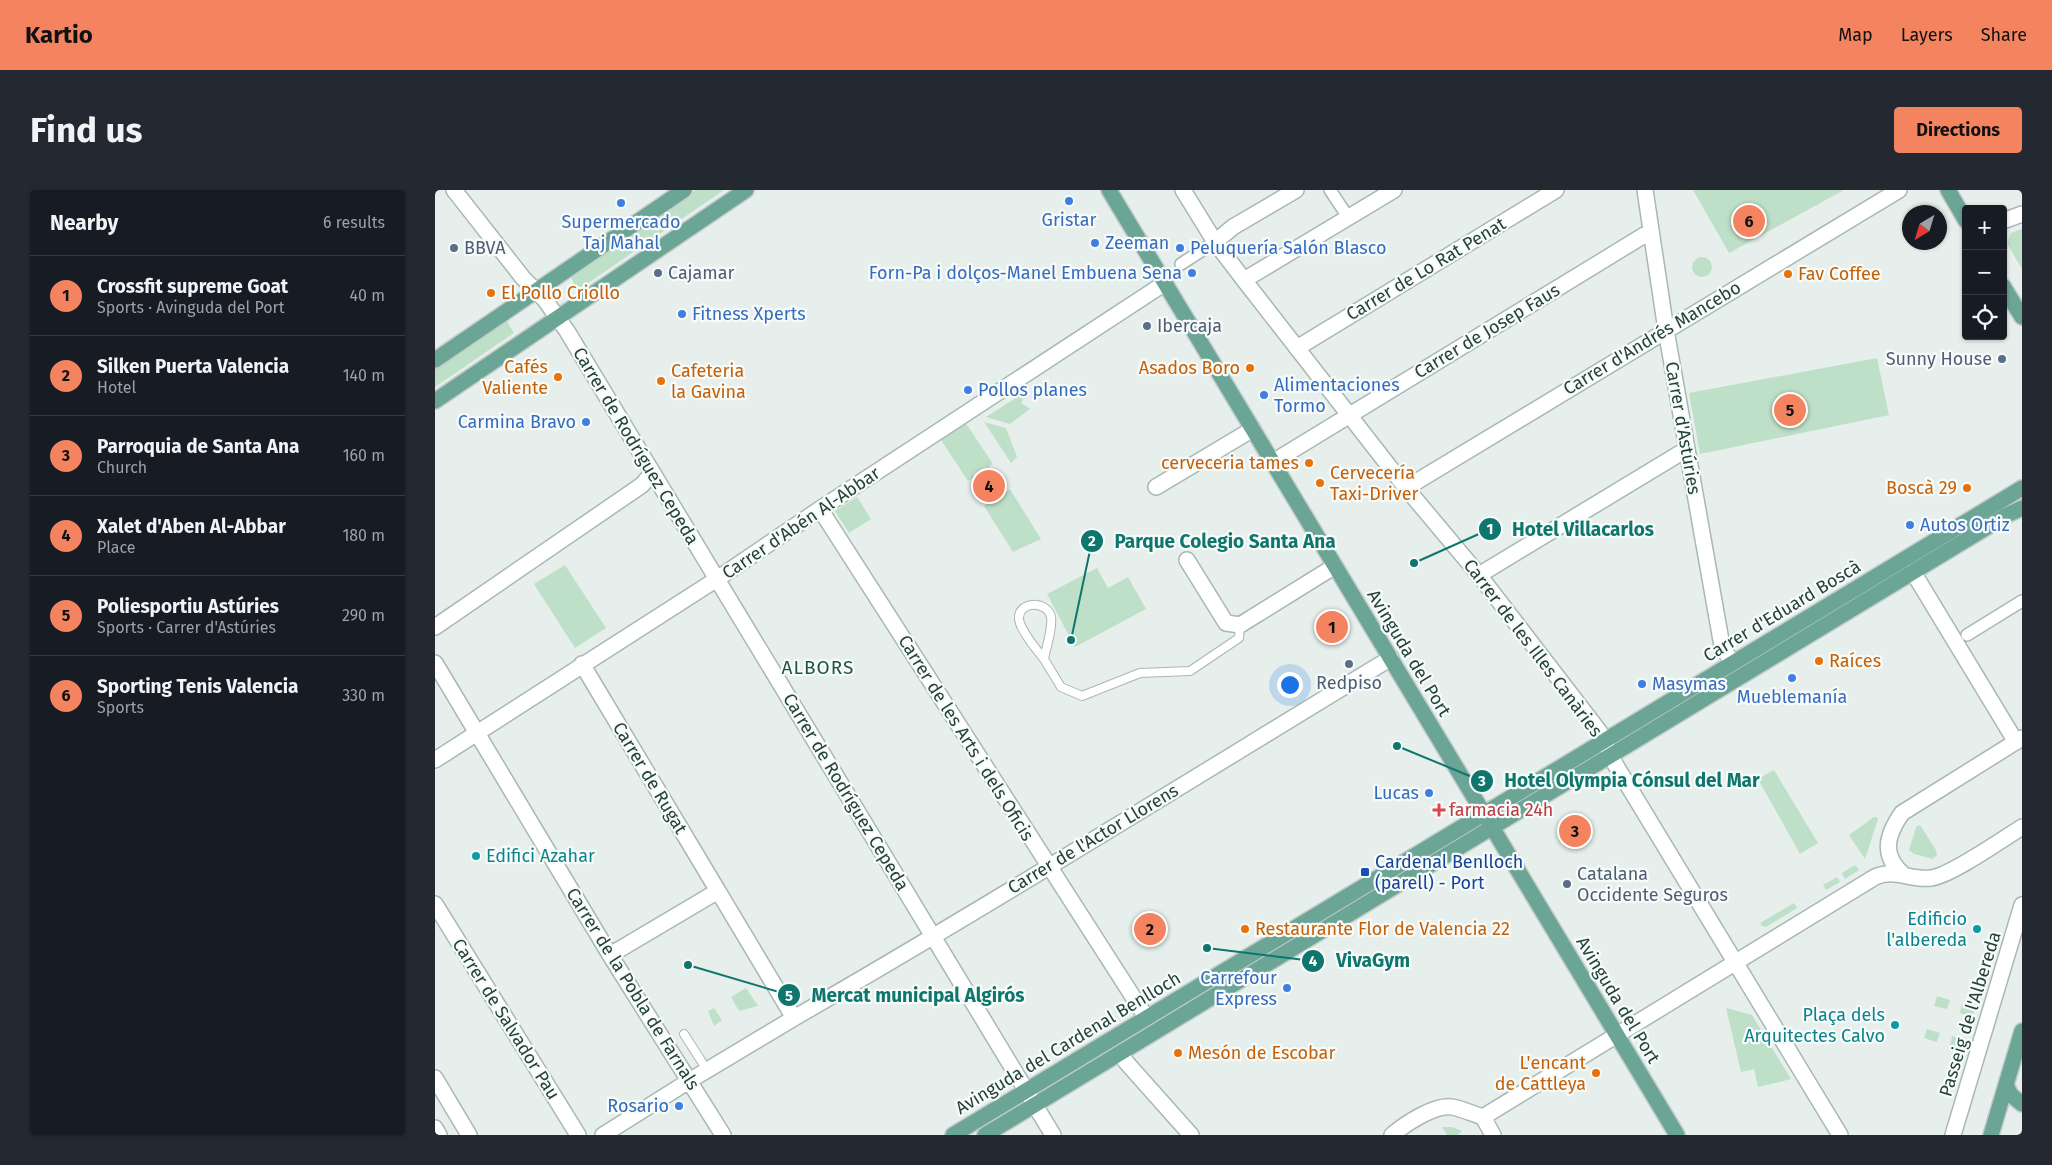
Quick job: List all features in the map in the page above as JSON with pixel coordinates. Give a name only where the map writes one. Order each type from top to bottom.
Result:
[{"type":"main road","points":[[435,360],[684,190]]},
{"type":"main road","points":[[435,402],[557,317],[746,190]]},
{"type":"main road","name":"Avinguda del Port","points":[[1109,190],[1677,1135]]},
{"type":"main road","points":[[1948,190],[1962,214]]},
{"type":"main road","points":[[2007,293],[2022,317]]},
{"type":"main road","name":"Carrer d'Eduard Boscà","points":[[1485,814],[2022,488]]},
{"type":"main road","name":"Carrer d'Eduard Boscà","points":[[1493,828],[2007,515],[2022,508]]},
{"type":"main road","name":"Avinguda del Cardenal Benlloch","points":[[953,1135],[1485,814]]},
{"type":"main road","name":"Avinguda del Cardenal Benlloch","points":[[985,1135],[1493,828]]},
{"type":"main road","points":[[1991,1135],[2022,1031]]},
{"type":"main road","points":[[2006,1085],[2011,1096],[2022,1104]]},
{"type":"street","name":"Carrer de Rodríguez Cepeda","points":[[454,190],[523,278],[537,291],[557,317],[1053,1135]]},
{"type":"street","name":"Carrer de les Illes Canàries","points":[[1183,190],[1215,242],[1244,280],[1406,488],[1479,575],[1599,731],[1611,756],[1840,1135]]},
{"type":"street","points":[[1181,264],[1215,242],[1233,227],[1296,190]]},
{"type":"street","points":[[1330,190],[1349,218]]},
{"type":"street","points":[[1244,280],[1394,190]]},
{"type":"street","name":"Carrer de Lo Rat Penat","points":[[1297,348],[1556,190]]},
{"type":"street","name":"Carrer d'Astúries","points":[[1645,190],[1665,330],[1721,646],[1732,663]]},
{"type":"street","name":"Carrer d'Andrés Mancebo","points":[[1406,488],[1899,190]]},
{"type":"street","points":[[2007,220],[2022,214]]},
{"type":"street","name":"Carrer de Josep Faus","points":[[1273,462],[1651,231]]},
{"type":"street","name":"Carrer d'Abén Al-Abbar","points":[[435,760],[717,579],[820,509],[1165,283]]},
{"type":"street","points":[[1156,487],[1253,429]]},
{"type":"street","points":[[1479,575],[1687,449]]},
{"type":"street","points":[[435,627],[642,485],[652,473]]},
{"type":"street","name":"Carrer de les Arts i dels Oficis","points":[[820,509],[1047,866],[1146,1017]]},
{"type":"street","points":[[1187,560],[1226,623],[1240,625],[1335,566]]},
{"type":"street","points":[[1904,875],[1891,862],[1887,851],[1892,829],[1901,813],[2019,740],[1913,572]]},
{"type":"street","points":[[1967,635],[2022,601]]},
{"type":"street","name":"Carrer de l'Actor Llorens","points":[[603,1135],[707,1070],[934,937],[1047,866],[1391,658]]},
{"type":"street","name":"Carrer de la Pobla de Farnals","points":[[435,663],[610,955],[723,1135]]},
{"type":"street","name":"Carrer de Rugat","points":[[582,664],[794,1018]]},
{"type":"street","points":[[1483,1117],[1875,877],[1881,874],[1904,875],[1923,879],[1942,875],[2022,828]]},
{"type":"street","points":[[610,955],[718,891]]},
{"type":"street","name":"Carrer de Salvador Pau","points":[[435,904],[578,1135]]},
{"type":"street","name":"Passeig de l'Albereda","points":[[1953,1135],[2022,904]]},
{"type":"street","points":[[1121,1053],[1126,1062],[1191,1135]]},
{"type":"street","points":[[435,1078],[469,1135]]},
{"type":"street","points":[[1392,1135],[1432,1110],[1450,1106],[1483,1117],[1493,1135]]},
{"type":"street","points":[[435,1128],[439,1135]]},
{"type":"lane","points":[[1043,659],[1051,618],[1048,610],[1028,605],[1020,613],[1019,620],[1022,628],[1061,688],[1082,696],[1140,673],[1190,671],[1239,638],[1240,625]]},
{"type":"lane","points":[[685,1034],[707,1070]]},
{"type":"green space","points":[[696,190],[724,190],[578,290],[571,278]]},
{"type":"green space","points":[[1693,190],[1844,190],[1729,253]]},
{"type":"green space","points":[[2022,229],[2022,269],[2007,243],[2011,233]]},
{"type":"green space","points":[[1702,257],[1709,260],[1712,267],[1709,274],[1702,277],[1695,274],[1692,267],[1695,260]]},
{"type":"green space","points":[[506,320],[514,333],[435,387],[435,369]]},
{"type":"green space","points":[[1877,358],[1889,415],[1700,454],[1689,393]]},
{"type":"green space","points":[[1028,390],[1021,403],[1030,409],[1010,424],[986,417]]},
{"type":"green space","points":[[965,422],[993,464],[973,474],[975,477],[968,481],[941,440]]},
{"type":"green space","points":[[984,422],[1006,428],[1017,457],[1011,463]]},
{"type":"green space","points":[[1010,489],[1041,539],[1013,552],[984,506]]},
{"type":"green space","points":[[857,497],[871,519],[849,533],[835,511]]},
{"type":"green space","points":[[565,565],[606,628],[575,648],[534,584]]},
{"type":"green space","points":[[1097,568],[1108,588],[1128,577],[1146,609],[1075,647],[1047,594]]},
{"type":"green space","points":[[1774,770],[1818,843],[1800,854],[1758,779]]},
{"type":"green space","points":[[1874,817],[1878,819],[1865,859],[1849,835]]},
{"type":"green space","points":[[1920,825],[1936,850],[1937,855],[1933,859],[1914,854],[1909,850],[1916,827]]},
{"type":"green space","points":[[1855,865],[1859,870],[1845,879],[1842,873]]},
{"type":"green space","points":[[1837,877],[1840,882],[1826,890],[1823,885]]},
{"type":"green space","points":[[1794,903],[1797,908],[1766,927],[1760,923]]},
{"type":"green space","points":[[746,988],[758,1006],[739,1011],[731,997]]},
{"type":"green space","points":[[1937,996],[1950,1000],[1947,1009],[1934,1006]]},
{"type":"green space","points":[[1962,1004],[1975,1007],[1972,1017],[1960,1013]]},
{"type":"green space","points":[[714,1008],[722,1020],[714,1026],[708,1011]]},
{"type":"green space","points":[[1726,1008],[1752,1015],[1791,1079],[1758,1087],[1754,1069],[1741,1072]]},
{"type":"green space","points":[[1927,1029],[1940,1033],[1937,1042],[1924,1038]]},
{"type":"green space","points":[[1952,1036],[1965,1040],[1962,1049],[1950,1046]]},
{"type":"green space","points":[[1442,1127],[1452,1127],[1462,1131],[1458,1135],[1447,1135]]},
{"type":"place","name":"Gristar","points":[[1069,201]]},
{"type":"place","name":"Supermercado Taj Mahal","points":[[621,203]]},
{"type":"place","name":"Sporting Tenis Valencia","points":[[1749,221]]},
{"type":"place","name":"Zeeman","points":[[1095,243]]},
{"type":"place","name":"BBVA","points":[[454,248]]},
{"type":"place","name":"Peluquería Salón Blasco","points":[[1180,248]]},
{"type":"place","name":"Cajamar","points":[[658,273]]},
{"type":"place","name":"Forn-Pa i dolços-Manel Embuena Sena","points":[[1192,273]]},
{"type":"place","name":"Fav Coffee","points":[[1788,274]]},
{"type":"place","name":"El Pollo Criollo","points":[[491,293]]},
{"type":"place","name":"Fitness Xperts","points":[[682,314]]},
{"type":"place","name":"Ibercaja","points":[[1147,326]]},
{"type":"place","name":"Sunny House","points":[[2002,359]]},
{"type":"place","name":"Asados Boro","points":[[1250,368]]},
{"type":"place","name":"Cafés Valiente","points":[[558,377]]},
{"type":"place","name":"Cafeteria la Gavina","points":[[661,381]]},
{"type":"place","name":"Pollos planes","points":[[968,390]]},
{"type":"place","name":"Alimentaciones Tormo","points":[[1264,395]]},
{"type":"place","name":"Poliesportiu Astúries","points":[[1790,410]]},
{"type":"place","name":"Carmina Bravo","points":[[586,422]]},
{"type":"place","name":"cerveceria tames","points":[[1309,463]]},
{"type":"place","name":"Cervecería Taxi-Driver","points":[[1320,483]]},
{"type":"place","name":"Xalet d'Aben Al-Abbar","points":[[989,486]]},
{"type":"place","name":"Boscà 29","points":[[1967,488]]},
{"type":"place","name":"Autos Ortiz","points":[[1910,525]]},
{"type":"place","name":"Hotel Villacarlos","points":[[1414,563]]},
{"type":"place","name":"Crossfit supreme Goat","points":[[1332,627]]},
{"type":"place","name":"Parque Colegio Santa Ana","points":[[1071,640]]},
{"type":"place","name":"Raíces","points":[[1819,661]]},
{"type":"place","name":"Redpiso","points":[[1349,664]]},
{"type":"place","name":"Mueblemanía","points":[[1792,678]]},
{"type":"place","name":"Masymas","points":[[1642,684]]},
{"type":"place","name":"Hotel Olympia Cónsul del Mar","points":[[1397,746]]},
{"type":"place","name":"Lucas","points":[[1429,793]]},
{"type":"place","name":"farmacia 24h","points":[[1439,810]]},
{"type":"place","name":"Parroquia de Santa Ana","points":[[1575,831]]},
{"type":"place","name":"Edifici Azahar","points":[[476,856]]},
{"type":"place","name":"Cardenal Benlloch (parell) - Port","points":[[1365,872]]},
{"type":"place","name":"Catalana Occidente Seguros","points":[[1567,884]]},
{"type":"place","name":"Silken Puerta Valencia","points":[[1150,929]]},
{"type":"place","name":"Restaurante Flor de Valencia 22","points":[[1245,929]]},
{"type":"place","name":"Edificio l'albereda","points":[[1977,929]]},
{"type":"place","name":"VivaGym","points":[[1207,948]]},
{"type":"place","name":"Mercat municipal Algirós","points":[[688,965]]},
{"type":"place","name":"Carrefour Express","points":[[1287,988]]},
{"type":"place","name":"Plaça dels Arquitectes Calvo","points":[[1895,1025]]},
{"type":"place","name":"Mesón de Escobar","points":[[1178,1053]]},
{"type":"place","name":"L'encant de Cattleya","points":[[1596,1073]]},
{"type":"place","name":"Rosario","points":[[679,1106]]},
{"type":"district","name":"ALBORS","points":[[818,667]]}]
